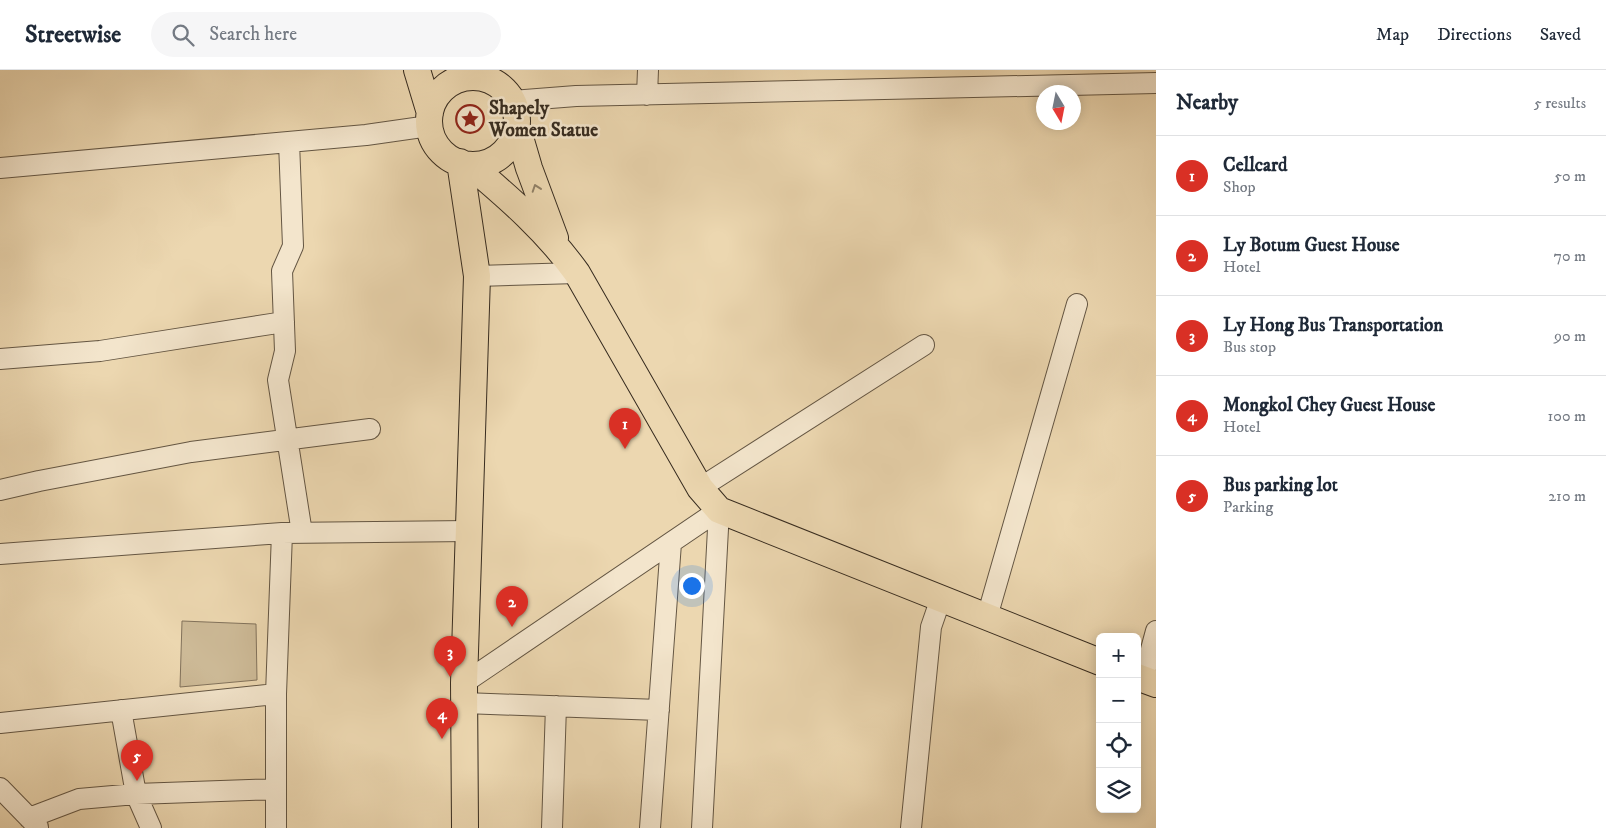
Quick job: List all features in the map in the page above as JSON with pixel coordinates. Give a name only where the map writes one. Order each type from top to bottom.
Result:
[{"type":"main road","points":[[417,70],[430,119],[432,138],[438,148],[447,157],[465,164],[507,197],[560,250],[577,273],[700,488],[719,510],[1096,660]]},
{"type":"main road","points":[[430,119],[434,100],[442,90],[470,74],[492,82],[504,90],[512,101],[517,127],[540,201],[560,250]]},
{"type":"main road","points":[[465,164],[483,164],[496,159],[506,151],[513,140],[517,127]]},
{"type":"main road","points":[[465,164],[477,276],[464,693],[465,828]]},
{"type":"street","points":[[647,95],[648,70]]},
{"type":"street","points":[[512,101],[560,97],[1040,78],[1156,83]]},
{"type":"street","points":[[0,168],[366,135],[430,119]]},
{"type":"street","points":[[276,828],[276,694],[292,533],[287,440],[278,380],[285,351],[282,271],[293,246],[289,142]]},
{"type":"street","points":[[477,276],[577,273]]},
{"type":"street","points":[[987,617],[1078,304]]},
{"type":"street","points":[[0,359],[100,350],[284,322]]},
{"type":"street","points":[[700,488],[924,345]]},
{"type":"street","points":[[0,490],[191,452],[370,429]]},
{"type":"street","points":[[464,693],[719,510]]},
{"type":"street","points":[[702,828],[719,510]]},
{"type":"street","points":[[0,554],[292,533],[469,531]]},
{"type":"street","points":[[650,828],[671,543]]},
{"type":"street","points":[[911,828],[932,627],[941,598]]},
{"type":"street","points":[[1145,680],[1156,631]]},
{"type":"street","points":[[464,693],[556,706],[659,710]]},
{"type":"street","points":[[0,723],[276,694]]},
{"type":"street","points":[[552,828],[556,706]]},
{"type":"street","points":[[121,710],[136,794],[151,828]]},
{"type":"street","points":[[0,788],[34,823],[79,799],[136,794],[276,789]]},
{"type":"shaded area","points":[[182,621],[256,624],[257,680],[180,687]]},
{"type":"place","name":"Shapely Women Statue","points":[[470,119]]},
{"type":"place","name":"Cellcard","points":[[625,449]]},
{"type":"place","name":"Ly Botum Guest House","points":[[512,627]]},
{"type":"place","name":"Ly Hong Bus Transportation","points":[[450,677]]},
{"type":"place","name":"Mongkol Chey Guest House","points":[[442,739]]},
{"type":"place","name":"Bus parking lot","points":[[137,781]]}]
